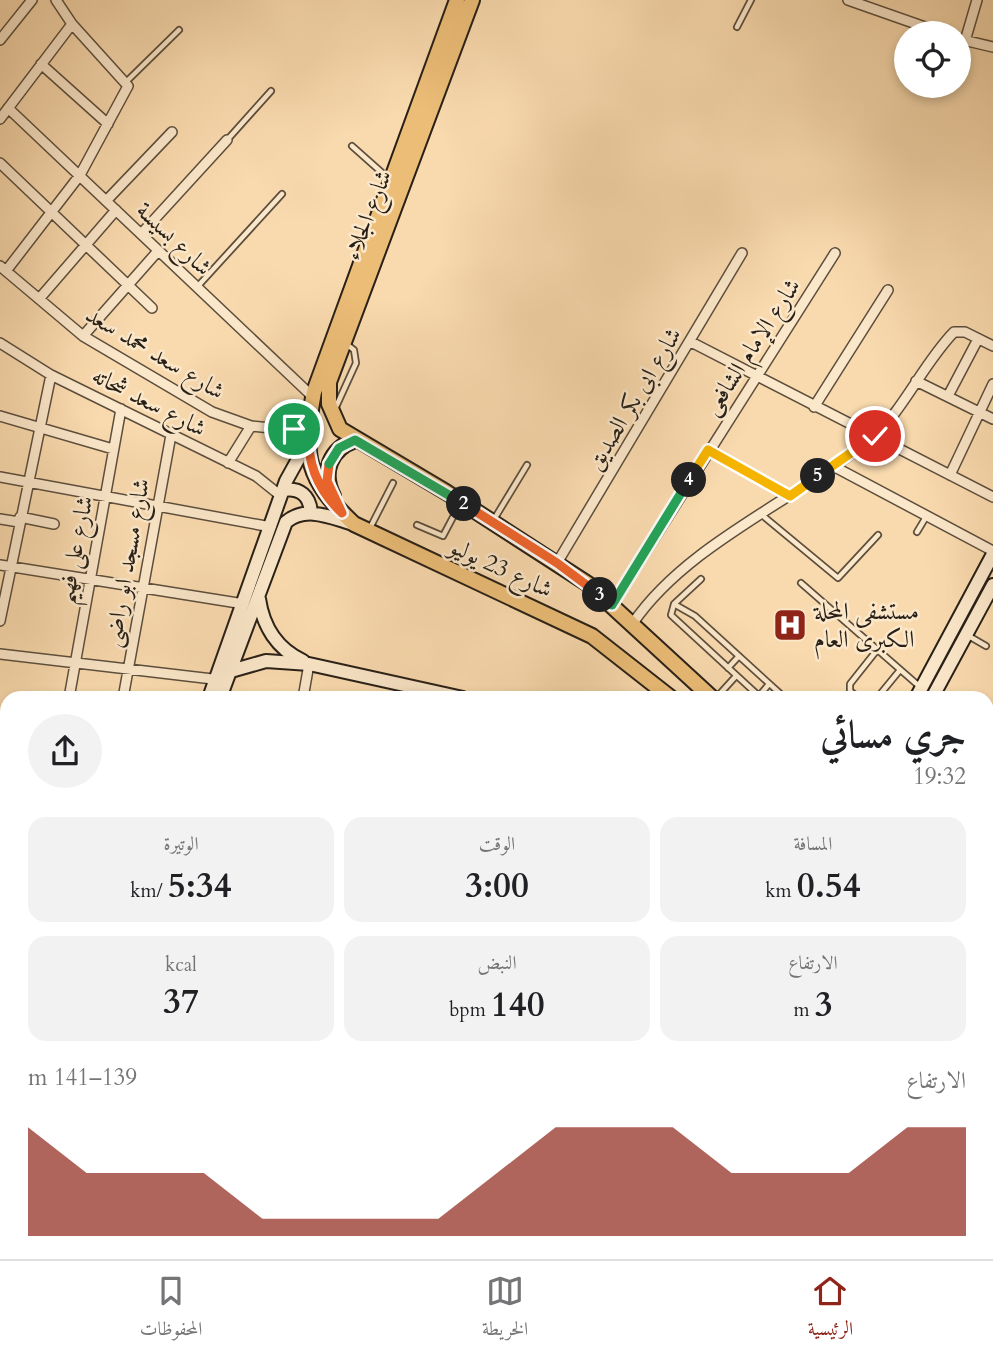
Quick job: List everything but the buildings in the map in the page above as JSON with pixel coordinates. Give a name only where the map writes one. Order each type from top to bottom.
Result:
[{"type":"main road","name":"شارع الجلاء","points":[[355,440],[340,429],[332,416],[329,382],[457,0]]},
{"type":"main road","name":"شارع الجلاء","points":[[342,513],[320,488],[307,443],[313,397],[391,180],[404,164],[472,0]]},
{"type":"main road","name":"شارع 23 يوليو","points":[[355,440],[461,502],[557,563],[633,623],[702,691]]},
{"type":"main road","points":[[342,513],[330,490],[327,472],[339,448],[355,440]]},
{"type":"main road","name":"شارع 23 يوليو","points":[[342,513],[368,532],[592,636],[662,691]]},
{"type":"street","points":[[0,40],[32,0]]},
{"type":"street","points":[[3,269],[80,175],[127,90],[127,82],[72,23],[56,0]]},
{"type":"street","points":[[848,0],[869,4],[912,21]]},
{"type":"street","points":[[969,21],[977,0]]},
{"type":"street","points":[[0,118],[72,23]]},
{"type":"street","points":[[971,42],[993,47]]},
{"type":"street","points":[[41,64],[108,124]]},
{"type":"street","name":"شارع بسيسة","points":[[8,108],[313,397]]},
{"type":"street","points":[[106,201],[172,132]]},
{"type":"street","points":[[141,234],[227,140]]},
{"type":"street","points":[[0,163],[152,308]]},
{"type":"street","points":[[39,299],[116,211]]},
{"type":"street","points":[[83,336],[158,251]]},
{"type":"street","name":"شارع ابى بكر الصديق","points":[[557,563],[742,253]]},
{"type":"street","name":"شارع الإمام الشافعى","points":[[612,605],[835,253]]},
{"type":"street","name":"شارع سعد محمد سعد","points":[[3,269],[83,336],[212,412],[251,426],[279,429],[308,426]]},
{"type":"street","points":[[814,407],[888,290]]},
{"type":"street","points":[[633,623],[649,599],[676,573],[875,436],[954,332],[961,331],[993,346]]},
{"type":"street","points":[[948,397],[978,338]]},
{"type":"street","points":[[691,342],[993,497]]},
{"type":"street","name":"شارع سعد شحاته","points":[[0,343],[51,375],[256,476],[282,493]]},
{"type":"street","points":[[0,621],[51,375]]},
{"type":"street","points":[[916,381],[993,419]]},
{"type":"street","points":[[950,475],[993,384]]},
{"type":"street","name":"شارع على فهيم","points":[[70,691],[121,409]]},
{"type":"street","points":[[0,416],[113,449]]},
{"type":"street","points":[[228,463],[251,426]]},
{"type":"street","name":"شارع مسجد ابو راضى","points":[[124,691],[171,435]]},
{"type":"street","name":"شارع الجلاء","points":[[222,691],[244,604],[282,493],[290,471],[307,443]]},
{"type":"street","points":[[708,450],[790,496]]},
{"type":"street","points":[[833,466],[993,552],[921,691]]},
{"type":"street","points":[[0,477],[156,508],[271,527]]},
{"type":"street","points":[[282,493],[296,490],[303,494],[310,505],[311,513],[354,524]]},
{"type":"street","name":"شارع الجلاء","points":[[214,691],[225,677],[286,522],[295,515],[311,513]]},
{"type":"street","points":[[0,519],[54,524]]},
{"type":"street","points":[[0,565],[244,604]]},
{"type":"street","points":[[936,691],[993,585]]},
{"type":"street","points":[[259,595],[261,610],[274,638],[290,653],[309,664]]},
{"type":"street","points":[[957,622],[968,632]]},
{"type":"street","points":[[0,654],[128,670],[225,677],[266,661],[309,664],[429,691]]},
{"type":"street","points":[[304,691],[309,664]]},
{"type":"lane","points":[[737,27],[751,0]]},
{"type":"lane","points":[[127,82],[179,30]]},
{"type":"lane","points":[[227,140],[271,91]]},
{"type":"lane","points":[[352,146],[391,180]]},
{"type":"lane","points":[[197,287],[282,194]]},
{"type":"lane","points":[[493,522],[527,466]]},
{"type":"lane","points":[[368,532],[393,483]]},
{"type":"lane","points":[[417,525],[443,537],[461,502]]},
{"type":"lane","points":[[762,515],[838,578],[878,535]]},
{"type":"lane","points":[[917,532],[926,517]]},
{"type":"lane","points":[[701,579],[674,604],[671,615],[753,691]]},
{"type":"lane","points":[[801,583],[900,670],[917,691]]},
{"type":"lane","points":[[674,604],[695,616],[777,691]]},
{"type":"lane","points":[[968,632],[986,646]]},
{"type":"lane","points":[[850,691],[850,684],[877,650]]},
{"type":"lane","points":[[728,668],[739,656]]},
{"type":"lane","points":[[883,691],[900,670]]},
{"type":"lane","points":[[714,691],[736,675]]},
{"type":"lane","points":[[764,691],[769,684]]},
{"type":"place","name":"مستشفى المحلة الكبرى العام","points":[[790,625]]},
{"type":"route","points":[[294,429],[308,426],[307,443],[312,468],[320,488],[342,513],[330,490],[327,472],[329,463],[339,448],[355,440],[446,492],[557,563],[588,584],[612,605],[708,450],[790,496],[875,436]]}]
